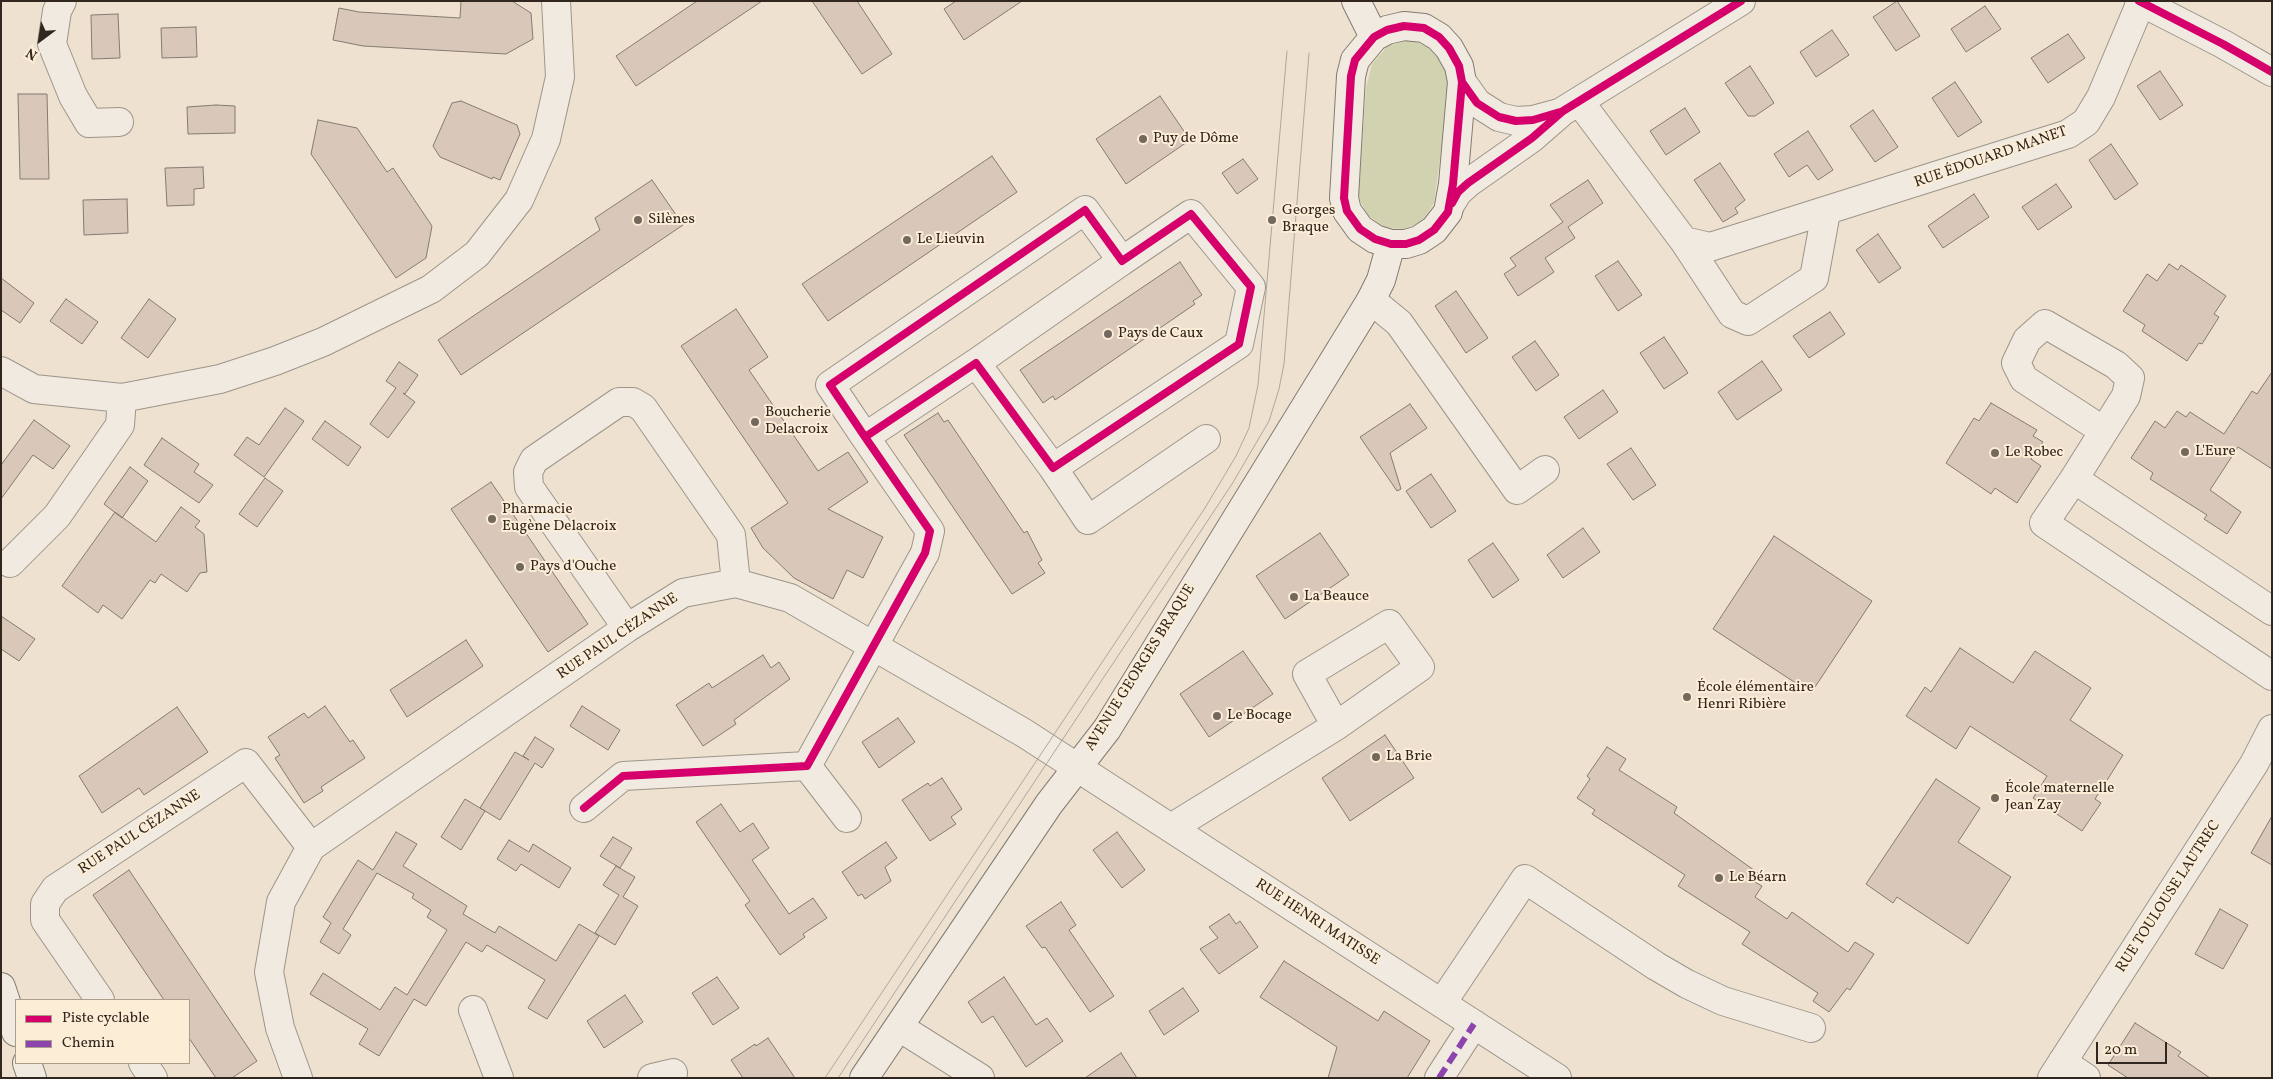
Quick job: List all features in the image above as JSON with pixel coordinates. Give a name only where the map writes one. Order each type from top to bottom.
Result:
[{"type":"street","points":[[62,1],[57,11],[52,44],[74,96],[89,123],[119,122]]},
{"type":"street","points":[[1,371],[34,389],[122,398],[220,378],[275,361],[323,342],[431,290],[477,254],[519,200],[546,139],[560,77],[556,1]]},
{"type":"street","points":[[1356,1],[1374,37]]},
{"type":"street","points":[[1450,205],[1458,192],[1532,138],[1571,106],[1741,1]]},
{"type":"street","points":[[2140,2],[2223,44],[2272,72]]},
{"type":"street","name":"RUE ÉDOUARD MANET","points":[[1684,241],[1710,247],[1826,212],[2068,134],[2086,122],[2101,97],[2140,2]]},
{"type":"street","points":[[1395,27],[1424,28],[1439,37],[1449,48],[1459,66],[1462,82],[1448,212],[1434,230],[1419,240],[1406,244],[1391,244],[1375,239],[1360,229],[1347,211],[1344,198],[1351,76],[1358,56],[1374,37],[1395,27]]},
{"type":"street","points":[[1462,82],[1477,103],[1499,117],[1516,121],[1534,120],[1571,106]]},
{"type":"street","points":[[1571,106],[1684,241],[1732,314],[1748,321],[1814,278],[1826,212]]},
{"type":"street","points":[[807,766],[924,553],[930,531],[830,385],[1085,210],[1122,261]]},
{"type":"street","points":[[865,436],[976,363],[1192,214],[1251,287],[1239,344],[1053,468]]},
{"type":"street","name":"AVENUE GEORGES BRAQUE","points":[[864,1078],[1043,812],[1107,729],[1371,300],[1381,280],[1391,244]]},
{"type":"street","points":[[1371,300],[1399,323],[1517,490],[1544,470]]},
{"type":"street","points":[[976,363],[1053,468],[1088,520],[1206,439]]},
{"type":"street","points":[[10,563],[57,516],[120,425],[122,398]]},
{"type":"street","points":[[627,628],[529,487],[528,472],[534,460],[619,402],[634,402],[643,408],[731,535],[736,583]]},
{"type":"street","points":[[2104,432],[2044,523],[2272,676]]},
{"type":"street","points":[[2074,479],[2272,611]]},
{"type":"street","name":"RUE PAUL CÉZANNE","points":[[298,1078],[280,1028],[269,972],[281,902],[311,847],[627,628],[683,593],[736,583],[790,598],[1024,733],[1077,768]]},
{"type":"street","points":[[1171,828],[1336,726]]},
{"type":"street","name":"RUE TOULOUSE LAUTREC","points":[[2057,1070],[2254,764],[2272,729]]},
{"type":"street","name":"RUE PAUL CÉZANNE","points":[[99,999],[45,920],[45,904],[55,889],[246,763],[311,847]]},
{"type":"street","points":[[584,808],[623,776],[807,766]]},
{"type":"street","points":[[807,766],[847,818]]},
{"type":"street","name":"RUE HENRI MATISSE","points":[[1077,768],[1557,1078]]},
{"type":"street","points":[[1442,1003],[1525,879],[1656,966],[1687,984],[1723,1001],[1810,1028]]},
{"type":"street","points":[[1,987],[15,1029]]},
{"type":"street","points":[[473,1010],[499,1078]]},
{"type":"street","points":[[1439,1078],[1474,1024]]},
{"type":"street","points":[[899,1027],[980,1078]]},
{"type":"street","points":[[26,1064],[32,1078]]},
{"type":"street","points":[[144,1064],[153,1078]]},
{"type":"street","points":[[2057,1070],[2086,1078]]},
{"type":"green space","points":[[1408,39],[1431,48],[1448,68],[1448,97],[1434,203],[1422,221],[1405,229],[1385,228],[1368,215],[1358,197],[1366,88],[1372,64],[1387,47]]},
{"type":"building","points":[[461,1],[512,1],[531,13],[533,39],[506,54],[363,46],[333,40],[339,8],[359,12],[460,18]]},
{"type":"building","points":[[697,1],[762,1],[636,86],[616,56]]},
{"type":"building","points":[[812,1],[857,1],[892,54],[862,74]]},
{"type":"building","points":[[956,1],[1022,1],[964,40],[944,9]]},
{"type":"building","points":[[1897,1],[1920,36],[1896,51],[1873,17]]},
{"type":"building","points":[[1985,6],[2001,29],[1966,52],[1951,29]]},
{"type":"building","points":[[118,14],[120,58],[92,59],[91,15]]},
{"type":"building","points":[[196,27],[197,57],[162,58],[161,28]]},
{"type":"building","points":[[1832,30],[1849,55],[1816,77],[1800,52]]},
{"type":"building","points":[[2068,34],[2085,58],[2048,83],[2031,58]]},
{"type":"building","points":[[1750,66],[1774,103],[1755,116],[1748,116],[1725,83]]},
{"type":"building","points":[[2160,71],[2183,105],[2160,120],[2137,86]]},
{"type":"building","points":[[1955,82],[1982,122],[1958,137],[1932,98]]},
{"type":"building","points":[[18,94],[47,94],[49,179],[20,179]]},
{"type":"building","name":"Puy de Dôme","points":[[1160,96],[1190,140],[1126,184],[1096,139]]},
{"type":"building","points":[[461,101],[517,125],[520,134],[500,180],[493,177],[492,179],[440,157],[433,146],[452,103]]},
{"type":"building","points":[[235,106],[235,133],[188,134],[187,107]]},
{"type":"building","points":[[1685,108],[1700,132],[1666,155],[1650,131]]},
{"type":"building","points":[[1873,110],[1898,147],[1875,162],[1850,126]]},
{"type":"building","points":[[318,120],[357,128],[387,172],[393,168],[432,226],[426,258],[396,278],[311,154]]},
{"type":"building","points":[[1808,131],[1833,170],[1818,180],[1807,165],[1789,177],[1774,154]]},
{"type":"building","points":[[2111,144],[2138,184],[2115,200],[2089,160]]},
{"type":"building","name":"Le Lieuvin","points":[[992,156],[1017,192],[828,321],[802,284]]},
{"type":"building","points":[[1243,159],[1258,179],[1237,194],[1222,173]]},
{"type":"building","points":[[1720,163],[1745,200],[1735,208],[1738,213],[1723,222],[1694,180]]},
{"type":"building","points":[[203,167],[204,188],[194,189],[194,205],[167,206],[165,168]]},
{"type":"building","points":[[652,180],[683,225],[461,375],[438,340],[600,230],[595,218]]},
{"type":"building","points":[[1588,180],[1603,203],[1568,227],[1575,238],[1545,258],[1554,272],[1518,296],[1504,274],[1516,266],[1510,258],[1563,222],[1550,205]]},
{"type":"building","points":[[2056,184],[2072,207],[2038,230],[2022,207]]},
{"type":"building","points":[[1974,194],[1989,217],[1943,248],[1928,226]]},
{"type":"building","points":[[127,199],[128,233],[84,235],[83,200]]},
{"type":"building","points":[[1878,234],[1901,268],[1879,283],[1856,250]]},
{"type":"building","points":[[1618,261],[1642,295],[1618,311],[1595,276]]},
{"type":"building","name":"Pays de Caux","points":[[1180,262],[1202,295],[1193,301],[1195,304],[1055,400],[1053,396],[1043,403],[1020,370]]},
{"type":"building","points":[[2169,264],[2178,270],[2181,265],[2226,296],[2214,314],[2219,317],[2202,344],[2199,343],[2187,361],[2142,331],[2145,325],[2123,311],[2147,274],[2157,281]]},
{"type":"building","points":[[1,278],[34,303],[20,323],[1,310]]},
{"type":"building","points":[[1456,291],[1488,338],[1466,353],[1435,306]]},
{"type":"building","points":[[66,299],[98,322],[82,344],[50,321]]},
{"type":"building","points":[[149,299],[176,319],[148,358],[121,338]]},
{"type":"building","points":[[736,309],[768,357],[749,370],[818,471],[848,452],[868,482],[828,509],[883,537],[863,578],[847,570],[833,599],[794,578],[763,548],[751,528],[788,503],[681,346]]},
{"type":"building","points":[[1830,312],[1845,334],[1809,358],[1793,336]]},
{"type":"building","points":[[1664,337],[1688,373],[1664,389],[1640,353]]},
{"type":"building","points":[[1535,341],[1559,375],[1536,391],[1512,357]]},
{"type":"building","points":[[1762,361],[1782,390],[1737,420],[1718,392]]},
{"type":"building","points":[[399,362],[418,375],[405,394],[403,393],[415,402],[388,438],[370,424],[396,388],[386,381]]},
{"type":"building","points":[[2272,372],[2272,469],[2238,447],[2210,490],[2241,512],[2227,534],[2204,519],[2207,515],[2150,479],[2153,473],[2131,458],[2155,421],[2165,428],[2177,411],[2186,417],[2190,412],[2224,434],[2252,391],[2257,394]]},
{"type":"building","points":[[1603,390],[1618,412],[1579,439],[1564,417]]},
{"type":"building","name":"Le Robec","points":[[1991,403],[2037,430],[2033,436],[2043,442],[2031,459],[2041,466],[2017,503],[1995,488],[1991,494],[1946,463],[1974,418],[1979,421]]},
{"type":"building","points":[[1410,404],[1427,428],[1390,453],[1401,489],[1397,491],[1360,437]]},
{"type":"building","points":[[285,408],[304,421],[264,477],[234,455],[247,437],[259,445]]},
{"type":"building","points":[[938,413],[944,422],[948,420],[1024,533],[1027,531],[1042,560],[1038,563],[1045,573],[1012,594],[904,435]]},
{"type":"building","points":[[34,420],[70,446],[53,469],[33,455],[1,499],[1,465]]},
{"type":"building","points":[[325,421],[361,447],[348,466],[312,439]]},
{"type":"building","points":[[162,438],[199,464],[194,472],[213,485],[199,503],[144,465]]},
{"type":"building","points":[[1631,448],[1656,485],[1633,500],[1607,464]]},
{"type":"building","points":[[130,467],[148,481],[122,518],[104,504]]},
{"type":"building","points":[[1431,474],[1456,511],[1431,528],[1406,491]]},
{"type":"building","points":[[265,478],[283,491],[257,527],[239,514]]},
{"type":"building","name":"Pays d'Ouche","points":[[491,482],[588,624],[548,652],[451,509]]},
{"type":"building","points":[[181,507],[200,521],[195,527],[204,534],[207,572],[200,573],[187,592],[161,574],[155,583],[150,580],[122,619],[103,605],[98,613],[62,586],[115,512],[156,542]]},
{"type":"building","points":[[1583,528],[1600,552],[1563,578],[1547,555]]},
{"type":"building","name":"La Beauce","points":[[1320,533],[1349,575],[1285,619],[1256,576]]},
{"type":"building","points":[[1774,536],[1872,601],[1811,693],[1713,629]]},
{"type":"building","points":[[1493,543],[1519,580],[1493,598],[1468,560]]},
{"type":"building","points":[[1,616],[35,639],[19,661],[1,649]]},
{"type":"building","points":[[466,640],[483,666],[407,717],[390,690]]},
{"type":"building","points":[[1960,648],[2013,683],[2035,651],[2091,688],[2070,720],[2123,755],[2095,799],[2101,803],[2082,831],[2033,798],[2047,776],[1970,726],[1956,749],[1906,716],[1925,687],[1931,692]]},
{"type":"building","name":"Le Bocage","points":[[1243,651],[1273,694],[1209,737],[1180,694]]},
{"type":"building","points":[[763,655],[771,668],[779,662],[790,679],[734,720],[736,724],[703,746],[676,705],[709,683],[712,688]]},
{"type":"building","points":[[325,706],[350,742],[353,740],[365,758],[321,787],[323,791],[304,803],[275,758],[280,755],[268,737],[304,713],[308,718]]},
{"type":"building","points":[[582,706],[620,730],[608,750],[570,726]]},
{"type":"building","points":[[177,707],[208,752],[144,795],[139,788],[102,813],[79,776]]},
{"type":"building","points":[[898,718],[915,742],[879,768],[862,742]]},
{"type":"building","name":"La Brie","points":[[1385,735],[1414,778],[1350,821],[1322,778]]},
{"type":"building","points":[[535,737],[554,749],[542,768],[535,763],[500,820],[485,811],[461,850],[441,837],[465,799],[480,808],[515,752],[529,760],[523,756]]},
{"type":"building","name":"Le Béarn","points":[[1607,747],[1626,759],[1619,770],[1677,807],[1674,813],[1758,873],[1753,881],[1762,886],[1755,897],[1787,919],[1792,912],[1848,952],[1855,942],[1874,954],[1850,990],[1847,988],[1829,1012],[1813,1001],[1818,993],[1742,944],[1750,932],[1678,886],[1685,875],[1592,814],[1595,810],[1577,798],[1590,779],[1587,776]]},
{"type":"building","points":[[942,778],[962,809],[951,817],[956,824],[930,841],[902,800],[928,783],[930,786]]},
{"type":"building","points":[[1936,779],[1980,808],[1958,842],[2011,877],[1968,944],[1897,897],[1893,903],[1866,884]]},
{"type":"building","points":[[721,804],[740,832],[753,823],[769,848],[752,860],[789,914],[813,898],[827,918],[803,934],[805,937],[780,955],[745,905],[750,901],[696,822]]},
{"type":"building","points":[[2272,816],[2272,865],[2251,853]]},
{"type":"building","points":[[396,832],[417,844],[403,866],[467,906],[463,914],[495,933],[499,926],[556,961],[579,924],[599,936],[547,1019],[528,1008],[545,980],[487,945],[482,952],[466,942],[426,1006],[414,999],[379,1056],[359,1044],[368,1029],[310,994],[323,973],[380,1010],[395,987],[407,995],[447,930],[427,917],[431,910],[412,898],[414,894],[377,873],[343,929],[351,935],[339,954],[320,942],[331,923],[323,917],[358,860],[373,870]]},
{"type":"building","points":[[1117,832],[1145,870],[1122,888],[1093,850]]},
{"type":"building","points":[[613,837],[632,848],[620,868],[600,856]]},
{"type":"building","points":[[509,840],[529,852],[533,844],[571,868],[559,888],[521,864],[516,871],[497,859]]},
{"type":"building","points":[[886,842],[897,858],[885,867],[891,881],[865,899],[862,894],[858,896],[842,872]]},
{"type":"building","points":[[616,866],[635,877],[623,897],[638,906],[615,945],[595,933],[619,895],[603,885]]},
{"type":"building","points":[[129,870],[257,1061],[232,1078],[216,1078],[190,1039],[190,999],[163,999],[93,895]]},
{"type":"building","points":[[1061,902],[1076,925],[1069,930],[1114,996],[1090,1012],[1045,947],[1042,948],[1026,926]]},
{"type":"building","points":[[2220,909],[2248,925],[2223,969],[2195,954]]},
{"type":"building","points":[[1229,914],[1236,924],[1240,921],[1258,947],[1219,974],[1200,949],[1218,938],[1209,927]]},
{"type":"building","points":[[1284,961],[1378,1021],[1384,1011],[1430,1041],[1407,1078],[1328,1078],[1337,1047],[1260,997]]},
{"type":"building","points":[[717,977],[739,1008],[713,1025],[692,993]]},
{"type":"building","points":[[1004,977],[1036,1025],[1047,1018],[1063,1041],[1026,1067],[993,1016],[982,1023],[968,1002]]},
{"type":"building","points":[[1183,988],[1199,1011],[1164,1035],[1149,1011]]},
{"type":"building","points":[[625,995],[643,1022],[604,1048],[587,1021]]},
{"type":"building","points":[[2135,1023],[2181,1052],[2178,1056],[2210,1078],[2128,1078],[2108,1065]]},
{"type":"building","points":[[768,1038],[795,1078],[743,1078],[731,1060]]},
{"type":"building","points":[[1121,1053],[1137,1078],[1085,1078]]},
{"type":"tram line","points":[[825,1078],[1205,508],[1236,456],[1249,428],[1258,385],[1287,51]]},
{"type":"tram line","points":[[838,1078],[1232,484],[1269,421],[1279,389],[1284,364],[1309,53]]},
{"type":"marked path","points":[[1439,1078],[1474,1024]]},
{"type":"cycle path","points":[[1452,203],[1458,192],[1468,183],[1532,138],[1563,111],[1741,1]]},
{"type":"cycle path","points":[[2139,1],[2223,44],[2272,72]]},
{"type":"cycle path","points":[[1404,26],[1424,28],[1439,37],[1449,48],[1459,66],[1462,82],[1453,184],[1448,212],[1434,230],[1419,240],[1406,244],[1391,244],[1375,239],[1360,229],[1347,211],[1344,198],[1351,76],[1355,60],[1374,37],[1387,30],[1404,26]]},
{"type":"cycle path","points":[[1462,82],[1477,103],[1499,117],[1516,121],[1533,120],[1560,112]]},
{"type":"cycle path","points":[[584,808],[623,776],[807,766],[925,553],[930,531],[865,437],[830,385],[1085,210],[1122,261],[1191,214],[1251,287],[1239,344],[1053,468],[976,363],[865,437]]},
{"type":"place","name":"Puy de Dôme","points":[[1143,139]]},
{"type":"place","name":"Silènes","points":[[638,220]]},
{"type":"place","name":"Georges Braque","points":[[1272,220]]},
{"type":"place","name":"Le Lieuvin","points":[[907,240]]},
{"type":"place","name":"Pays de Caux","points":[[1108,334]]},
{"type":"place","name":"Boucherie Delacroix","points":[[755,422]]},
{"type":"place","name":"L'Eure","points":[[2185,452]]},
{"type":"place","name":"Le Robec","points":[[1995,453]]},
{"type":"place","name":"Pharmacie Eugène Delacroix","points":[[492,519]]},
{"type":"place","name":"Pays d'Ouche","points":[[520,567]]},
{"type":"place","name":"La Beauce","points":[[1294,597]]},
{"type":"place","name":"École élémentaire Henri Ribière","points":[[1687,697]]},
{"type":"place","name":"Le Bocage","points":[[1217,716]]},
{"type":"place","name":"La Brie","points":[[1376,757]]},
{"type":"place","name":"École maternelle Jean Zay","points":[[1995,798]]},
{"type":"place","name":"Le Béarn","points":[[1719,878]]}]
